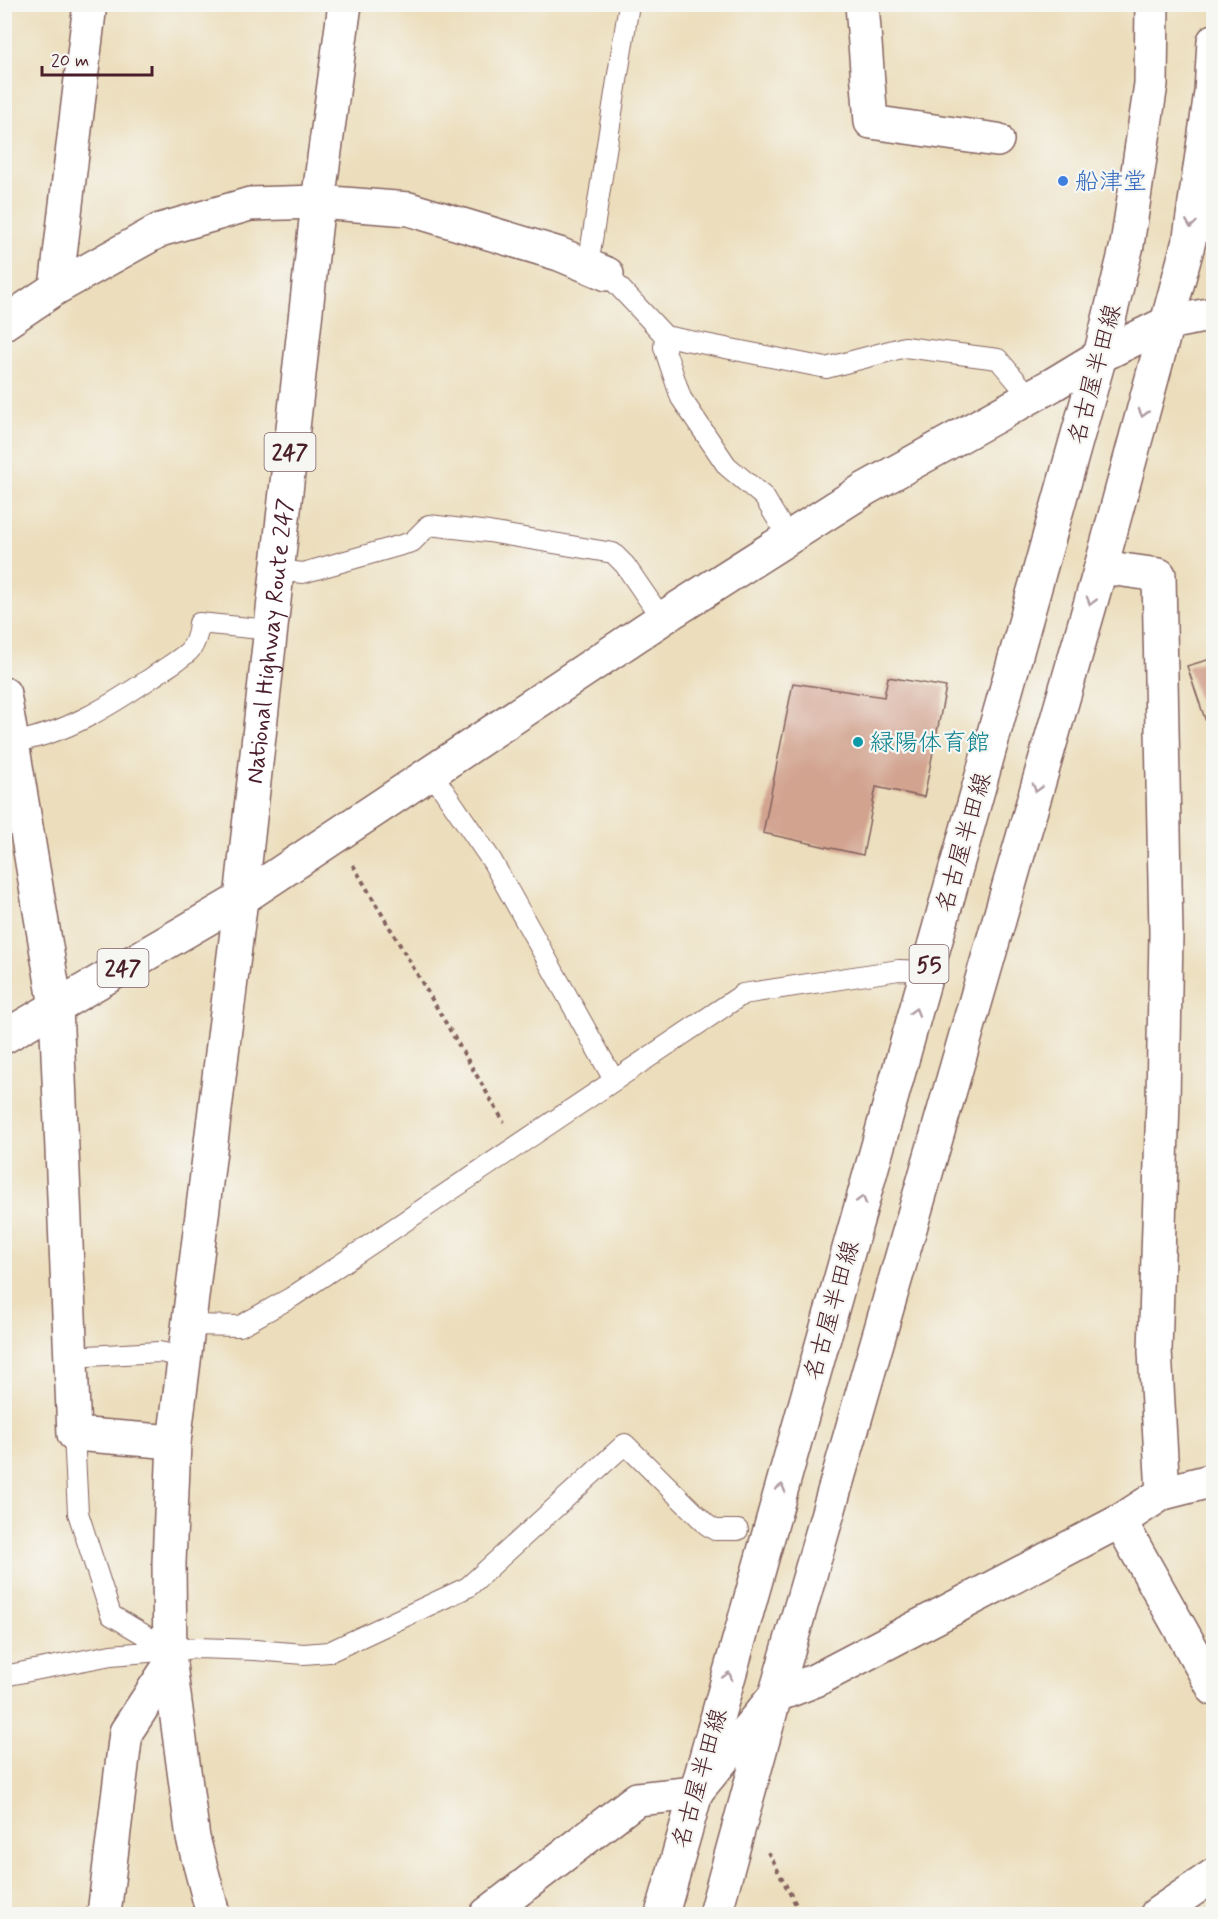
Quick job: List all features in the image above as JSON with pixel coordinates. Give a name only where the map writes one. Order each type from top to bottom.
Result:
[{"type":"main road","points":[[56,288],[90,4]]},
{"type":"main road","name":"National Highway Route 247","points":[[213,1914],[193,1838],[170,1658],[169,1563],[174,1442],[241,899],[318,202],[345,4]]},
{"type":"main road","points":[[862,4],[871,123],[997,140]]},
{"type":"main road","name":"名古屋半田線","points":[[662,1914],[1100,356],[1127,245],[1151,84],[1152,4]]},
{"type":"main road","name":"55","points":[[715,1914],[775,1696],[1101,567],[1190,237],[1210,92],[1214,41]]},
{"type":"main road","points":[[4,323],[56,288],[160,230],[250,204],[318,202],[409,209],[559,254],[596,269]]},
{"type":"main road","points":[[241,899],[662,619],[865,489],[1100,356],[1167,323],[1214,314]]},
{"type":"main road","points":[[1101,567],[1159,575],[1166,933],[1155,1351],[1163,1493]]},
{"type":"main road","points":[[4,694],[14,742],[56,1007],[74,1434],[174,1442]]},
{"type":"main road","name":"247","points":[[4,1036],[241,899]]},
{"type":"main road","points":[[487,1914],[637,1799],[695,1793],[775,1696],[816,1680],[1120,1521],[1163,1493],[1214,1480]]},
{"type":"main road","points":[[1120,1521],[1214,1689]]},
{"type":"main road","points":[[104,1914],[126,1732],[170,1658]]},
{"type":"main road","points":[[1157,1914],[1214,1875]]},
{"type":"lane","points":[[629,4],[590,253],[596,269],[665,336],[826,368],[905,347],[998,359],[1030,397]]},
{"type":"lane","points":[[665,336],[664,347],[681,398],[727,466],[765,497],[789,537]]},
{"type":"lane","points":[[277,570],[303,573],[412,542],[429,525],[489,532],[613,553],[625,565],[662,619]]},
{"type":"lane","points":[[14,742],[39,738],[83,719],[120,699],[190,651],[198,636],[199,623],[270,630]]},
{"type":"lane","points":[[431,772],[492,861],[614,1080]]},
{"type":"lane","points":[[189,1325],[240,1326],[292,1296],[743,994],[899,970],[927,971]]},
{"type":"lane","points":[[70,1357],[159,1352],[184,1357]]},
{"type":"lane","points":[[74,1434],[78,1513],[111,1615],[170,1658]]},
{"type":"lane","points":[[4,1676],[111,1655],[170,1658],[198,1648],[304,1654],[329,1652],[468,1587],[625,1444],[707,1525],[715,1530],[738,1530]]},
{"type":"path","points":[[336,836],[518,1145]]},
{"type":"path","points":[[760,1851],[769,1852],[801,1914]]},
{"type":"building","points":[[1214,658],[1214,720],[1206,722],[1187,666]]},
{"type":"building","name":"緑陽体育館","points":[[888,677],[946,687],[924,797],[876,787],[863,855],[763,833],[793,683],[884,697]]},
{"type":"place","name":"船津堂","points":[[1063,181]]},
{"type":"place","name":"緑陽体育館","points":[[858,742]]}]
